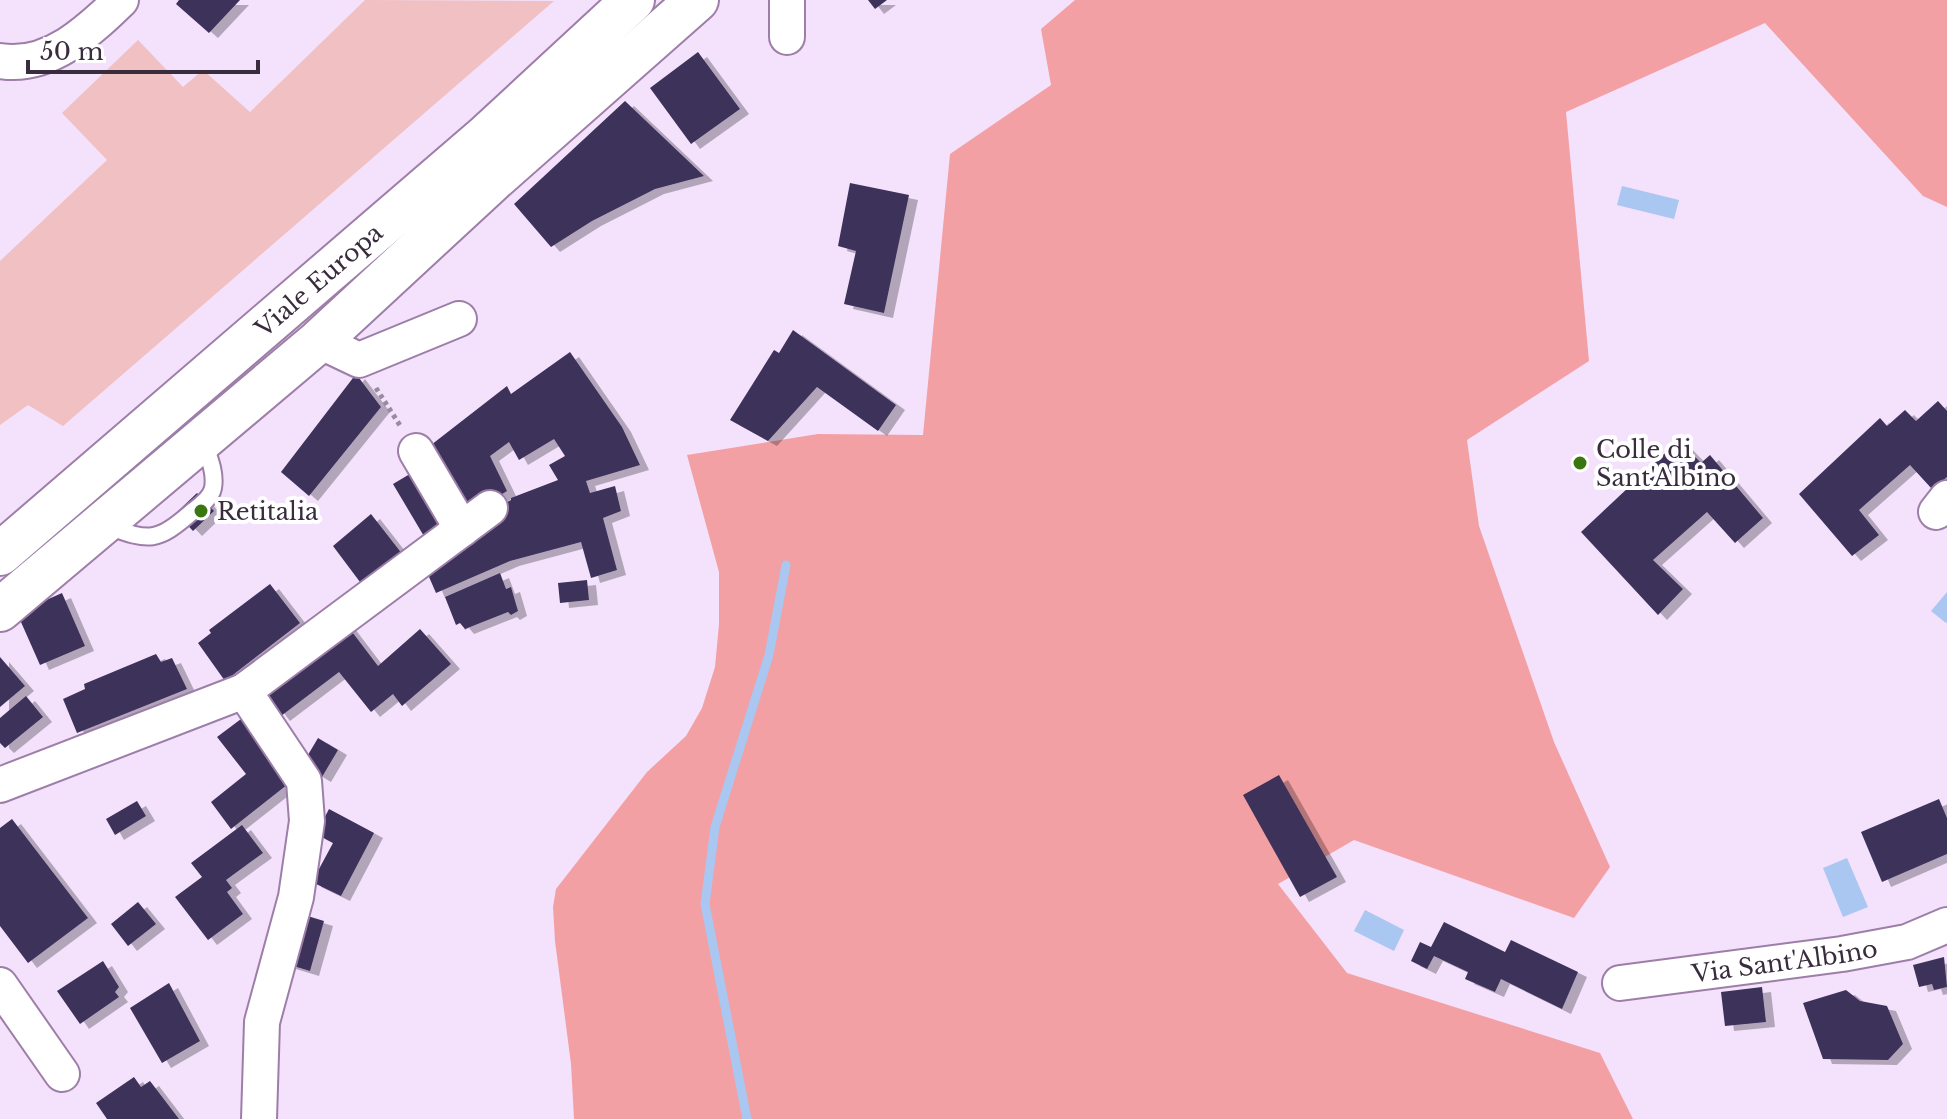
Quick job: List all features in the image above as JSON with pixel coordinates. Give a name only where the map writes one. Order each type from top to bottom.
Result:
[{"type":"street","points":[[0,61],[9,63],[37,59],[79,40],[121,0]]},
{"type":"street","name":"Viale Europa","points":[[0,554],[463,156],[633,0]]},
{"type":"street","name":"Viale Europa","points":[[0,610],[319,341],[492,181],[697,0]]},
{"type":"street","points":[[787,0],[787,37]]},
{"type":"street","points":[[359,360],[459,319]]},
{"type":"street","name":"Viale Europa","points":[[319,341],[359,360]]},
{"type":"street","points":[[416,451],[462,529]]},
{"type":"street","points":[[0,785],[244,691],[490,508]]},
{"type":"street","points":[[244,691],[304,781],[307,821],[296,897],[262,1022],[259,1119]]},
{"type":"street","name":"Via Sant'Albino","points":[[1620,983],[1842,954],[1907,942],[1947,925]]},
{"type":"street","points":[[0,985],[62,1074]]},
{"type":"path","points":[[359,360],[416,451]]},
{"type":"shaded area","points":[[365,0],[554,1],[63,426],[28,405],[0,425],[0,261],[107,160],[62,113],[138,40],[183,87],[203,70],[250,112]]},
{"type":"shaded area","points":[[1075,0],[1947,0],[1947,207],[1923,196],[1765,23],[1566,112],[1589,361],[1467,440],[1479,526],[1554,742],[1610,867],[1574,918],[1354,840],[1278,884],[1347,973],[1600,1053],[1633,1119],[574,1119],[571,1064],[555,941],[553,907],[556,889],[647,772],[686,736],[702,708],[715,667],[719,572],[687,455],[818,434],[923,435],[950,154],[1051,85],[1041,29]]},
{"type":"water","points":[[1622,186],[1679,200],[1674,219],[1617,205]]},
{"type":"water","points":[[1947,592],[1947,622],[1946,623],[1931,611]]},
{"type":"water","points":[[1847,858],[1868,907],[1843,917],[1823,868]]},
{"type":"water","points":[[1365,910],[1404,930],[1394,951],[1354,931]]},
{"type":"building","points":[[179,0],[240,0],[209,33],[176,4]]},
{"type":"building","points":[[868,0],[887,0],[875,9]]},
{"type":"building","points":[[698,52],[740,109],[691,144],[650,88]]},
{"type":"building","points":[[625,101],[704,176],[655,189],[592,221],[551,247],[514,204]]},
{"type":"building","points":[[850,183],[909,195],[884,313],[844,304],[856,251],[838,246]]},
{"type":"building","points":[[793,330],[896,405],[878,431],[817,387],[768,441],[730,420],[774,350],[779,353]]},
{"type":"building","points":[[570,352],[622,427],[640,465],[586,481],[590,493],[615,486],[621,511],[603,518],[617,570],[591,578],[581,542],[510,561],[436,593],[423,563],[511,498],[558,480],[549,465],[565,456],[554,439],[519,460],[509,442],[490,456],[507,491],[463,519],[422,452],[507,386],[511,394]]},
{"type":"building","points":[[356,374],[381,407],[309,496],[281,472]]},
{"type":"building","points":[[1938,401],[1947,411],[1947,477],[1932,489],[1910,465],[1859,510],[1879,535],[1852,556],[1799,494],[1880,418],[1887,426],[1905,410],[1916,421]]},
{"type":"building","points":[[1679,440],[1701,463],[1710,455],[1763,518],[1735,543],[1707,512],[1653,560],[1683,589],[1658,615],[1581,532]]},
{"type":"building","points":[[420,468],[455,526],[428,543],[393,484]]},
{"type":"building","points":[[197,493],[214,511],[193,531],[176,513]]},
{"type":"building","points":[[371,514],[410,564],[369,594],[333,546]]},
{"type":"building","points":[[500,573],[506,589],[511,587],[518,611],[465,629],[460,623],[456,625],[445,597]]},
{"type":"building","points":[[587,580],[589,600],[560,603],[558,583]]},
{"type":"building","points":[[270,584],[300,623],[225,681],[198,643],[211,633],[209,630]]},
{"type":"building","points":[[62,593],[85,646],[40,665],[17,613]]},
{"type":"building","points":[[343,620],[378,666],[420,629],[451,664],[402,706],[393,694],[371,712],[339,672],[281,716],[258,686]]},
{"type":"building","points":[[156,654],[161,662],[172,658],[187,689],[77,733],[63,699],[85,689],[84,684]]},
{"type":"building","points":[[0,657],[25,686],[0,707]]},
{"type":"building","points":[[26,696],[43,717],[5,748],[0,743],[0,718]]},
{"type":"building","points":[[245,716],[288,784],[231,829],[211,802],[246,774],[217,737]]},
{"type":"building","points":[[318,738],[338,750],[322,777],[302,765]]},
{"type":"building","points":[[1279,775],[1337,877],[1300,897],[1243,795]]},
{"type":"building","points":[[1939,799],[1947,818],[1947,854],[1882,882],[1861,832]]},
{"type":"building","points":[[137,801],[146,816],[115,835],[106,819]]},
{"type":"building","points":[[329,809],[374,833],[341,896],[312,882],[333,843],[316,834]]},
{"type":"building","points":[[12,819],[88,918],[28,963],[0,926],[0,828]]},
{"type":"building","points":[[242,825],[263,853],[226,880],[232,888],[227,892],[243,914],[208,940],[175,897],[202,877],[191,863]]},
{"type":"building","points":[[138,902],[156,924],[128,946],[111,924]]},
{"type":"building","points":[[301,914],[324,921],[310,971],[287,964]]},
{"type":"building","points":[[1444,922],[1505,952],[1511,940],[1578,972],[1562,1009],[1501,979],[1495,992],[1465,979],[1468,972],[1434,956],[1427,969],[1411,961],[1420,942],[1431,947]]},
{"type":"building","points":[[1944,957],[1947,987],[1934,990],[1932,984],[1919,987],[1913,965]]},
{"type":"building","points":[[103,961],[119,987],[115,992],[119,997],[80,1024],[57,991]]},
{"type":"building","points":[[169,983],[200,1041],[162,1063],[130,1008]]},
{"type":"building","points":[[1762,987],[1766,1022],[1725,1026],[1721,992]]},
{"type":"building","points":[[1846,990],[1860,1001],[1887,1006],[1903,1044],[1888,1060],[1823,1059],[1803,1003]]},
{"type":"building","points":[[134,1077],[141,1087],[150,1081],[179,1119],[107,1119],[96,1103]]},
{"type":"waterway","points":[[747,1119],[705,904],[715,827],[769,655],[786,565]]},
{"type":"place","name":"Colle di Sant'Albino","points":[[1580,463]]},
{"type":"place","name":"Retitalia","points":[[201,511]]}]
